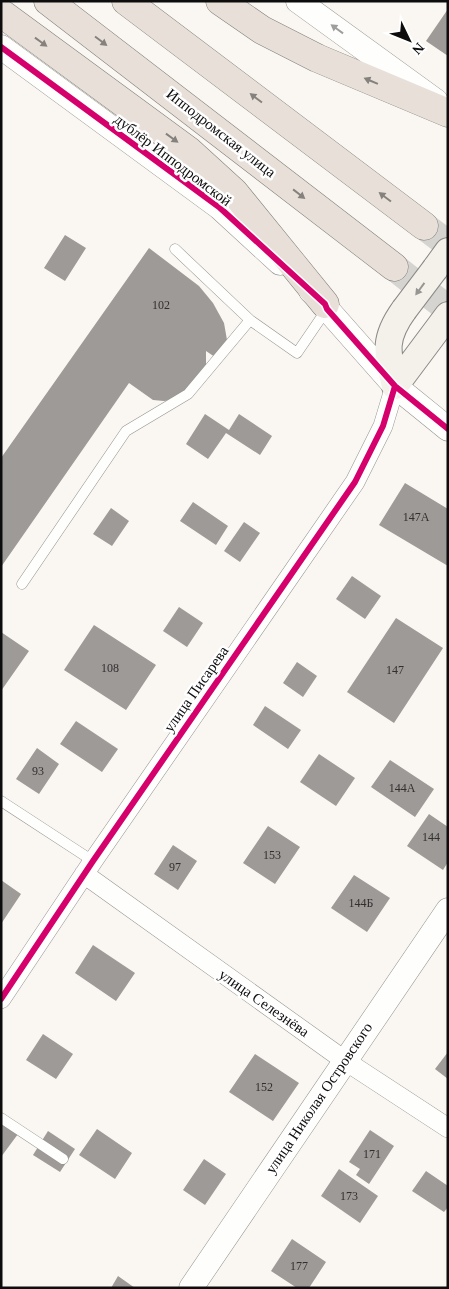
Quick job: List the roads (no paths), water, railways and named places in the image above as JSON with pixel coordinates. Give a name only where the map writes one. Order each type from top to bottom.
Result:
[{"type":"highway","name":"Ипподромская улица","points":[[48,1],[394,267]]},
{"type":"highway","points":[[126,1],[424,226]]},
{"type":"highway","points":[[220,1],[262,30],[317,58],[448,113]]},
{"type":"highway","points":[[1,14],[189,151],[234,192],[326,307]]},
{"type":"main road","points":[[395,386],[387,354],[392,327],[448,251]]},
{"type":"main road","name":"улица Писарева","points":[[395,386],[448,315]]},
{"type":"street","points":[[298,1],[448,109]]},
{"type":"street","name":"дублёр Ипподромской","points":[[1,47],[219,208],[326,307],[395,386],[448,429]]},
{"type":"street","name":"улица Писарева","points":[[1,999],[88,868],[355,482],[383,426],[395,386]]},
{"type":"street","name":"улица Селезнёва","points":[[88,868],[344,1060],[448,1128]]},
{"type":"street","name":"улица Николая Островского","points":[[191,1288],[344,1060],[448,910]]},
{"type":"lane","points":[[175,249],[250,320],[297,352],[326,307]]},
{"type":"lane","points":[[22,584],[126,431],[188,394],[250,320]]},
{"type":"lane","points":[[1,801],[88,868]]},
{"type":"lane","points":[[1,1118],[63,1159]]},
{"type":"tunnel","points":[[424,226],[448,244]]},
{"type":"tunnel","points":[[394,267],[448,309]]}]
